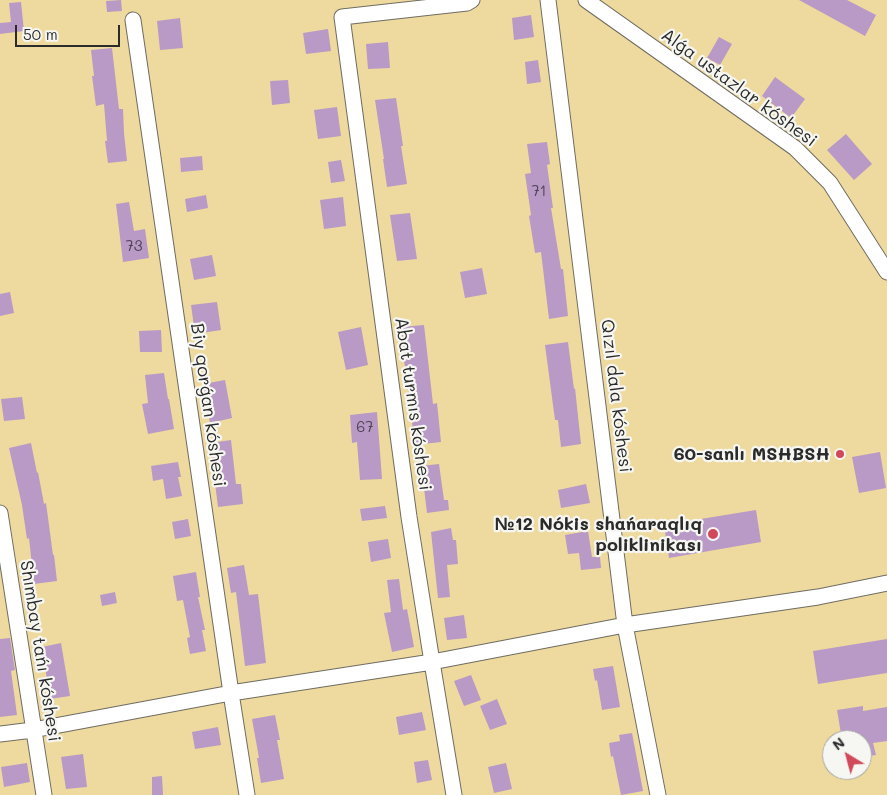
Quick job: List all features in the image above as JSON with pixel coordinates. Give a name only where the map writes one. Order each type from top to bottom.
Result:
[{"type":"street","name":"Abat turmıs kóshesi","points":[[454,795],[408,508],[342,16],[467,3],[472,0]]},
{"type":"street","name":"Qızıl dala kóshesi","points":[[548,0],[625,625],[658,795]]},
{"type":"street","name":"Alǵa ustazlar kóshesi","points":[[586,0],[796,148],[830,183],[887,272]]},
{"type":"street","name":"Biy qorǵan kóshesi","points":[[133,20],[247,795]]},
{"type":"street","name":"Shımbay tańı kóshesi","points":[[0,513],[44,795]]},
{"type":"street","points":[[0,734],[33,730],[231,693],[432,662],[625,625],[818,597],[887,582]]},
{"type":"sand","points":[[0,0],[887,0],[887,795],[0,795]]},
{"type":"building","points":[[121,0],[122,11],[107,12],[106,1]]},
{"type":"building","points":[[799,0],[847,0],[876,15],[865,36]]},
{"type":"building","points":[[21,2],[24,31],[0,34],[0,23],[11,22],[9,3]]},
{"type":"building","points":[[531,15],[534,37],[514,40],[512,18]]},
{"type":"building","points":[[180,18],[183,48],[160,50],[157,21]]},
{"type":"building","points":[[328,29],[331,51],[306,54],[303,33]]},
{"type":"building","points":[[719,37],[732,44],[720,65],[707,58]]},
{"type":"building","points":[[388,42],[390,68],[368,69],[366,44]]},
{"type":"building","points":[[112,48],[119,109],[123,109],[127,161],[108,163],[105,141],[107,141],[104,104],[96,106],[91,50]]},
{"type":"building","points":[[538,60],[541,82],[527,84],[525,62]]},
{"type":"building","points":[[775,77],[805,99],[791,118],[762,96]]},
{"type":"building","points":[[288,80],[290,103],[272,105],[270,81]]},
{"type":"building","points":[[396,98],[407,184],[387,187],[375,100]]},
{"type":"building","points":[[337,107],[341,136],[318,139],[314,110]]},
{"type":"building","points":[[846,134],[872,164],[854,180],[827,150]]},
{"type":"building","points":[[547,142],[550,164],[547,165],[553,208],[551,208],[561,269],[563,269],[568,316],[549,319],[541,252],[535,253],[525,174],[531,173],[527,144]]},
{"type":"building","points":[[202,156],[203,170],[181,172],[180,158]]},
{"type":"building","points":[[341,160],[345,181],[331,183],[328,162]]},
{"type":"building","points":[[206,195],[208,208],[187,212],[185,199]]},
{"type":"building","points":[[343,197],[346,226],[324,229],[320,200]]},
{"type":"building","points":[[129,202],[134,231],[145,229],[149,258],[123,262],[116,204]]},
{"type":"building","points":[[410,213],[417,259],[397,261],[390,215]]},
{"type":"building","points":[[212,255],[216,276],[194,280],[190,259]]},
{"type":"building","points":[[482,268],[487,294],[465,298],[460,272]]},
{"type":"building","points":[[10,292],[14,313],[0,316],[0,294]]},
{"type":"building","points":[[217,302],[221,330],[195,334],[191,305]]},
{"type":"building","points":[[424,325],[433,404],[437,403],[441,442],[414,445],[401,327]]},
{"type":"building","points":[[361,327],[368,365],[346,370],[338,332]]},
{"type":"building","points":[[161,330],[162,352],[140,352],[139,331]]},
{"type":"building","points":[[568,342],[581,444],[561,447],[558,420],[555,420],[545,345]]},
{"type":"building","points":[[164,373],[174,429],[148,434],[142,404],[148,403],[145,375]]},
{"type":"building","points":[[225,380],[232,418],[210,423],[203,384]]},
{"type":"building","points":[[22,397],[25,419],[4,421],[1,399]]},
{"type":"building","points":[[377,412],[382,479],[360,480],[357,442],[352,443],[350,415]]},
{"type":"building","points":[[231,440],[236,484],[241,484],[243,504],[218,507],[210,443]]},
{"type":"building","points":[[31,443],[44,504],[46,503],[57,581],[34,584],[29,538],[27,539],[22,505],[9,448]]},
{"type":"building","points":[[880,452],[886,488],[859,493],[852,457]]},
{"type":"building","points":[[178,462],[181,477],[178,477],[182,496],[166,499],[163,479],[153,481],[151,466]]},
{"type":"building","points":[[439,464],[444,500],[448,500],[449,510],[427,513],[420,466]]},
{"type":"building","points":[[586,484],[590,503],[561,508],[558,490]]},
{"type":"building","points":[[385,506],[387,518],[362,521],[360,509]]},
{"type":"building","name":"№12 Nókis shańaraqlıq poliklinikası","points":[[756,510],[761,542],[669,558],[664,525]]},
{"type":"building","points":[[188,519],[191,536],[175,539],[172,522]]},
{"type":"building","points":[[451,528],[453,540],[456,540],[458,564],[447,565],[450,597],[438,598],[431,532]]},
{"type":"building","points":[[588,531],[592,557],[600,557],[601,568],[581,570],[579,553],[568,554],[565,535]]},
{"type":"building","points":[[388,539],[391,558],[371,562],[368,542]]},
{"type":"building","points":[[244,565],[249,595],[258,594],[266,663],[245,666],[236,592],[231,593],[227,568]]},
{"type":"building","points":[[196,572],[200,597],[198,597],[205,630],[202,630],[206,651],[190,654],[187,638],[190,637],[183,600],[177,601],[173,576]]},
{"type":"building","points":[[399,579],[403,610],[407,609],[414,647],[392,652],[384,613],[391,612],[387,580]]},
{"type":"building","points":[[115,592],[117,603],[102,606],[100,595]]},
{"type":"building","points":[[464,615],[467,638],[447,640],[444,618]]},
{"type":"building","points":[[10,638],[15,670],[11,671],[17,715],[0,717],[0,639]]},
{"type":"building","points":[[887,639],[887,673],[818,684],[813,651]]},
{"type":"building","points":[[61,643],[70,696],[50,699],[42,647]]},
{"type":"building","points":[[613,666],[620,707],[602,710],[597,680],[595,681],[593,669]]},
{"type":"building","points":[[471,675],[481,700],[464,706],[454,681]]},
{"type":"building","points":[[497,699],[507,724],[490,730],[480,706]]},
{"type":"building","points":[[863,706],[863,711],[887,707],[887,741],[873,743],[876,755],[872,756],[872,730],[840,730],[837,710]]},
{"type":"building","points":[[422,712],[426,730],[399,735],[396,717]]},
{"type":"building","points":[[275,715],[280,740],[277,740],[284,779],[261,783],[257,758],[259,758],[252,719]]},
{"type":"building","points":[[218,727],[221,745],[195,749],[192,732]]},
{"type":"building","points":[[632,733],[643,791],[621,795],[609,743],[620,741],[619,735]]},
{"type":"building","points":[[83,754],[87,787],[66,789],[61,757]]},
{"type":"building","points":[[428,760],[432,780],[417,783],[414,762]]},
{"type":"building","points":[[27,763],[30,782],[4,787],[1,767]]},
{"type":"building","points":[[506,763],[512,789],[494,793],[488,767]]},
{"type":"building","points":[[162,776],[163,795],[152,795],[152,777]]},
{"type":"place","name":"60-sanlı MSHBSH","points":[[840,454]]},
{"type":"place","name":"№12 Nókis shańaraqlıq poliklinikası","points":[[713,534]]}]
